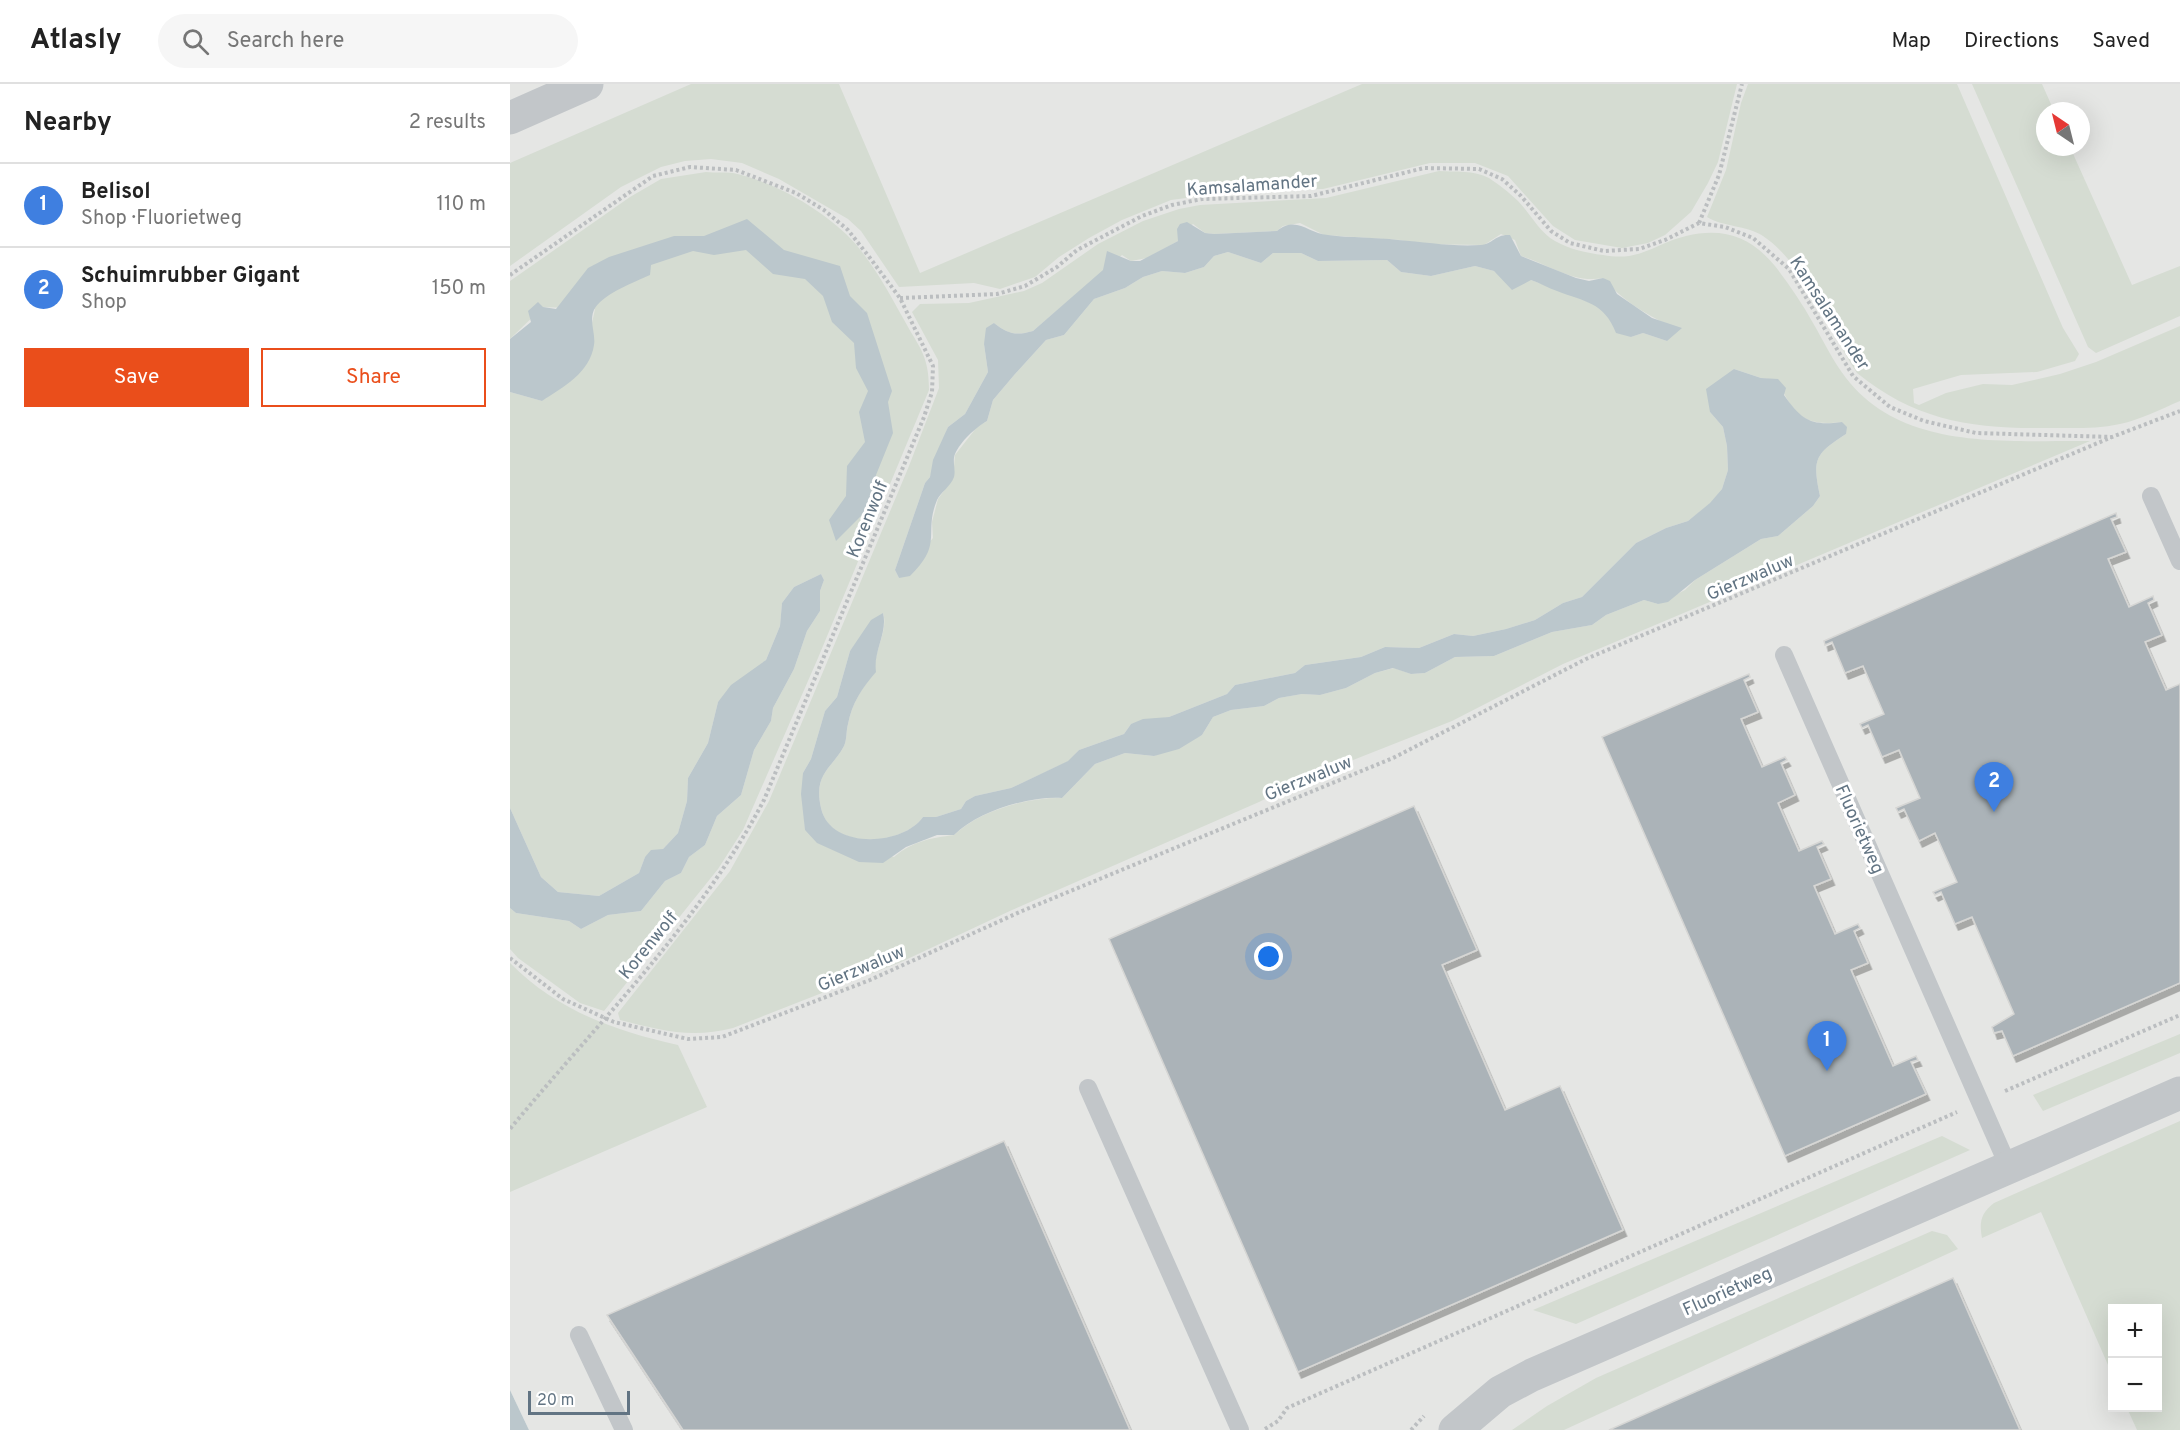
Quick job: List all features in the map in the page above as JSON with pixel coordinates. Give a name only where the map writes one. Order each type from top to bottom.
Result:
[{"type":"street","points":[[510,118],[587,84]]},
{"type":"street","name":"Fluorietweg","points":[[1455,1430],[1500,1392],[1532,1376],[2180,1093]]},
{"type":"lane","points":[[2151,496],[2180,561]]},
{"type":"lane","name":"Fluorietweg","points":[[1784,655],[2009,1168]]},
{"type":"lane","points":[[1088,1088],[1240,1430]]},
{"type":"lane","points":[[579,1335],[624,1430]]},
{"type":"path","points":[[1699,223],[1719,174],[1742,84]]},
{"type":"path","name":"Korenwolf","points":[[510,275],[653,176],[690,167],[736,170],[769,181],[824,210],[848,230],[900,298],[933,366],[932,392],[924,417],[768,790],[745,837],[718,878],[606,1017],[510,1130]]},
{"type":"path","name":"Kamsalamander","points":[[900,298],[997,294],[1025,286],[1086,246],[1142,216],[1172,205],[1202,198],[1311,196],[1424,168],[1479,169],[1502,179],[1521,196],[1551,231],[1570,243],[1604,251],[1639,249],[1665,240],[1699,223],[1725,227],[1753,238],[1789,269],[1852,376],[1890,407],[1948,429],[1976,433],[2112,437],[2180,411]]},
{"type":"path","name":"Gierzwaluw","points":[[510,958],[563,999],[614,1022],[688,1039],[722,1037],[870,980],[1022,911],[1393,758],[1587,659],[2112,437]]},
{"type":"path","points":[[1263,1430],[1278,1421],[1287,1408],[2180,1015]]},
{"type":"shaded area","points":[[510,84],[2180,84],[2180,1430],[529,1430],[510,1390]]},
{"type":"shaded area","points":[[691,84],[839,84],[920,273],[1362,84],[1737,84],[1718,162],[1691,212],[1665,235],[1648,243],[1622,248],[1575,240],[1553,226],[1508,176],[1475,163],[1430,163],[1323,189],[1247,190],[1171,200],[1122,220],[1089,238],[1059,257],[1035,277],[1000,289],[974,283],[899,287],[861,231],[848,219],[779,179],[742,163],[711,159],[685,161],[661,167],[621,187],[510,266],[510,163]]},
{"type":"shaded area","points":[[1748,84],[1957,84],[2063,328],[2079,354],[2075,361],[2037,372],[1961,375],[1913,389],[1914,403],[1919,405],[1946,393],[1983,384],[2012,385],[2060,374],[2096,362],[2180,326],[2180,401],[2135,420],[2111,426],[1997,427],[1948,419],[1925,412],[1879,389],[1857,373],[1804,281],[1778,248],[1756,232],[1720,223],[1707,217],[1726,170],[1741,103]]},
{"type":"shaded area","points":[[1972,84],[2042,84],[2050,102],[2036,102],[2036,156],[2074,156],[2132,285],[2180,266],[2180,316],[2096,353],[2088,347]]},
{"type":"shaded area","points":[[1439,171],[1464,172],[1489,178],[1518,201],[1549,237],[1584,252],[1616,257],[1627,256],[1686,236],[1713,233],[1736,237],[1756,248],[1775,266],[1800,301],[1846,378],[1869,402],[1897,419],[1927,430],[1959,437],[1992,440],[2090,441],[1563,664],[1452,721],[1305,779],[1259,802],[1012,910],[901,962],[733,1028],[689,1033],[620,1020],[618,1013],[730,871],[769,801],[909,466],[939,388],[938,360],[912,312],[920,304],[969,303],[1024,291],[1042,283],[1098,244],[1143,221],[1179,209],[1200,205],[1326,198]],"holes":[[[1300,223],[1324,235],[1400,240],[1418,244],[1484,245],[1501,234],[1515,240],[1521,256],[1571,276],[1603,278],[1633,305],[1669,325],[1667,341],[1643,333],[1631,337],[1601,308],[1578,297],[1531,280],[1508,282],[1494,271],[1475,266],[1431,276],[1401,272],[1387,260],[1318,261],[1301,253],[1273,253],[1261,263],[1228,252],[1214,256],[1204,267],[1185,273],[1162,271],[1094,299],[1064,335],[1046,340],[1015,374],[993,400],[987,421],[977,427],[955,455],[953,478],[938,499],[932,522],[933,538],[899,578],[895,570],[925,483],[930,477],[948,427],[965,414],[988,372],[984,344],[994,323],[1012,333],[1033,331],[1122,255],[1131,261],[1147,258],[1178,241],[1178,235],[1193,224],[1205,233],[1214,234],[1277,231],[1283,226]],[[1734,369],[1761,378],[1778,380],[1794,410],[1801,416],[1818,422],[1842,422],[1846,434],[1828,447],[1818,459],[1816,474],[1820,496],[1813,506],[1778,536],[1761,539],[1695,580],[1685,590],[1658,604],[1644,600],[1606,615],[1592,625],[1552,632],[1494,656],[1455,657],[1425,673],[1411,674],[1394,668],[1375,673],[1346,688],[1320,695],[1302,694],[1279,698],[1264,706],[1231,710],[1213,717],[1202,735],[1154,756],[1125,753],[1095,764],[1062,798],[1034,800],[1004,807],[976,819],[954,835],[922,841],[894,857],[805,830],[803,773],[811,759],[825,711],[837,697],[850,651],[883,613],[884,627],[876,656],[875,672],[855,703],[847,727],[846,741],[825,772],[819,796],[827,822],[838,832],[868,840],[900,834],[913,827],[923,817],[936,817],[961,809],[966,801],[975,796],[1011,788],[1069,761],[1079,750],[1124,734],[1131,724],[1169,717],[1227,694],[1235,685],[1295,673],[1305,665],[1361,657],[1385,647],[1419,648],[1454,634],[1473,636],[1506,629],[1535,620],[1563,603],[1582,597],[1636,543],[1666,528],[1688,521],[1711,503],[1722,489],[1728,470],[1727,446],[1723,427],[1710,412]]]},
{"type":"shaded area","points":[[706,172],[733,173],[779,189],[822,214],[846,234],[878,274],[918,344],[925,359],[929,390],[818,658],[743,830],[718,869],[604,1011],[580,1003],[518,958],[510,949],[510,908],[516,913],[569,921],[581,929],[608,915],[641,911],[665,881],[681,873],[689,857],[705,845],[717,816],[741,795],[754,750],[771,721],[773,708],[794,669],[807,631],[820,611],[820,591],[824,580],[821,574],[794,587],[782,603],[780,626],[766,660],[718,702],[708,743],[688,778],[687,801],[678,833],[663,849],[645,857],[639,873],[599,896],[558,892],[541,877],[510,808],[510,392],[542,401],[594,344],[591,328],[595,309],[543,307],[510,339],[510,281],[630,197],[661,179]]},
{"type":"shaded area","points":[[747,219],[784,250],[840,266],[850,296],[867,313],[892,391],[888,402],[893,433],[876,475],[875,502],[836,541],[829,520],[846,496],[847,466],[865,442],[859,412],[868,391],[856,368],[854,343],[832,322],[823,296],[805,279],[773,274],[746,250],[714,255],[693,251],[651,265],[650,275],[613,293],[595,308],[592,317],[594,345],[591,355],[587,364],[574,378],[542,401],[510,392],[510,339],[531,322],[528,311],[538,302],[543,307],[556,309],[588,268],[609,257],[674,236],[704,236]]},
{"type":"shaded area","points":[[1187,222],[1205,233],[1214,234],[1277,231],[1284,227],[1297,225],[1328,235],[1460,245],[1481,245],[1501,236],[1510,235],[1521,256],[1576,278],[1589,281],[1603,278],[1610,281],[1617,294],[1652,318],[1682,328],[1667,341],[1643,333],[1631,337],[1616,333],[1606,315],[1592,304],[1531,280],[1512,290],[1494,271],[1475,266],[1431,276],[1401,272],[1387,260],[1318,261],[1301,253],[1273,253],[1261,263],[1228,252],[1214,256],[1204,267],[1185,273],[1162,271],[1143,277],[1125,288],[1094,299],[1064,335],[1046,340],[993,400],[987,421],[969,435],[955,454],[954,477],[937,500],[933,512],[927,555],[910,576],[899,578],[895,570],[925,483],[930,477],[933,460],[948,427],[965,414],[988,372],[984,344],[986,328],[994,323],[1012,333],[1033,331],[1103,270],[1107,251],[1131,261],[1140,261],[1178,241],[1177,229],[1180,224]]},
{"type":"shaded area","points":[[1734,369],[1761,378],[1778,379],[1786,388],[1784,395],[1802,416],[1815,422],[1842,422],[1847,427],[1846,434],[1828,447],[1818,459],[1816,474],[1820,496],[1813,506],[1778,536],[1761,539],[1695,580],[1668,602],[1658,604],[1644,600],[1606,615],[1592,625],[1552,632],[1494,656],[1455,657],[1425,673],[1411,674],[1393,668],[1375,673],[1346,688],[1320,695],[1302,694],[1279,698],[1264,706],[1231,710],[1213,717],[1202,735],[1179,749],[1154,756],[1125,753],[1095,764],[1062,798],[1019,802],[990,812],[964,826],[954,835],[937,835],[906,847],[883,863],[859,862],[817,843],[805,830],[801,794],[803,773],[811,759],[825,711],[837,697],[850,651],[871,620],[883,613],[884,628],[876,672],[855,703],[847,727],[846,741],[825,772],[819,796],[827,822],[838,831],[852,837],[868,839],[900,834],[913,827],[923,817],[936,817],[961,809],[966,801],[975,796],[1011,788],[1068,761],[1079,750],[1124,734],[1131,724],[1143,719],[1169,717],[1227,694],[1235,685],[1295,673],[1305,665],[1361,657],[1385,647],[1419,648],[1454,634],[1473,636],[1506,629],[1535,620],[1563,603],[1582,597],[1636,543],[1666,528],[1688,521],[1710,503],[1722,489],[1728,470],[1727,446],[1723,427],[1710,412],[1706,389]]},
{"type":"shaded area","points":[[821,574],[824,580],[820,591],[820,611],[807,631],[794,669],[773,708],[771,721],[754,750],[741,795],[717,816],[705,845],[689,857],[681,873],[665,881],[641,911],[608,915],[581,929],[569,921],[516,913],[510,908],[510,808],[541,877],[558,892],[599,896],[639,873],[645,857],[651,850],[663,849],[678,833],[687,801],[688,778],[708,743],[718,702],[731,685],[766,660],[780,626],[782,603],[794,587]]},
{"type":"shaded area","points":[[510,963],[547,994],[567,1006],[609,1025],[678,1045],[707,1107],[510,1192]]},
{"type":"shaded area","points":[[2180,1034],[2180,1053],[2043,1111],[2033,1095]]},
{"type":"shaded area","points":[[2180,1121],[2180,1430],[2137,1430],[2129,1412],[2162,1412],[2162,1304],[2108,1304],[2108,1365],[2041,1212],[1982,1238],[1981,1223],[1984,1214],[1994,1203]]},
{"type":"shaded area","points":[[1942,1136],[1970,1150],[1576,1324],[1533,1310]]},
{"type":"shaded area","points":[[1932,1231],[1947,1235],[1958,1249],[1564,1430],[1512,1430],[1547,1406],[1596,1378]]},
{"type":"shaded area","points":[[510,1390],[529,1430],[510,1430]]},
{"type":"building","points":[[2116,513],[2117,517],[2111,519],[2126,552],[2108,559],[2129,607],[2153,596],[2154,600],[2148,603],[2162,635],[2145,642],[2166,690],[2180,684],[2180,983],[2013,1056],[2002,1031],[1994,1033],[1992,1027],[2014,1014],[1972,917],[1955,924],[1941,892],[1935,895],[1933,892],[1957,882],[1935,833],[1919,841],[1904,809],[1898,812],[1896,808],[1920,798],[1899,750],[1882,757],[1868,725],[1862,728],[1860,724],[1884,714],[1863,666],[1845,673],[1832,642],[1825,645],[1824,641]]},
{"type":"building","points":[[1749,674],[1750,677],[1744,680],[1758,712],[1741,719],[1762,767],[1785,757],[1787,760],[1781,763],[1795,795],[1778,803],[1799,851],[1822,841],[1824,844],[1817,847],[1831,879],[1814,886],[1835,934],[1858,924],[1860,928],[1854,931],[1868,963],[1851,970],[1893,1066],[1916,1056],[1918,1060],[1911,1062],[1926,1094],[1785,1156],[1602,737]]},
{"type":"building","points":[[1414,806],[1477,950],[1442,965],[1505,1110],[1560,1086],[1623,1230],[1298,1372],[1109,939]]},
{"type":"building","points":[[1004,1141],[1130,1430],[683,1430],[607,1315]]},
{"type":"building","points":[[1953,1278],[2020,1430],[1609,1430]]},
{"type":"place","name":"Schuimrubber Gigant","points":[[1994,812]]},
{"type":"place","name":"Belisol","points":[[1827,1071]]}]
